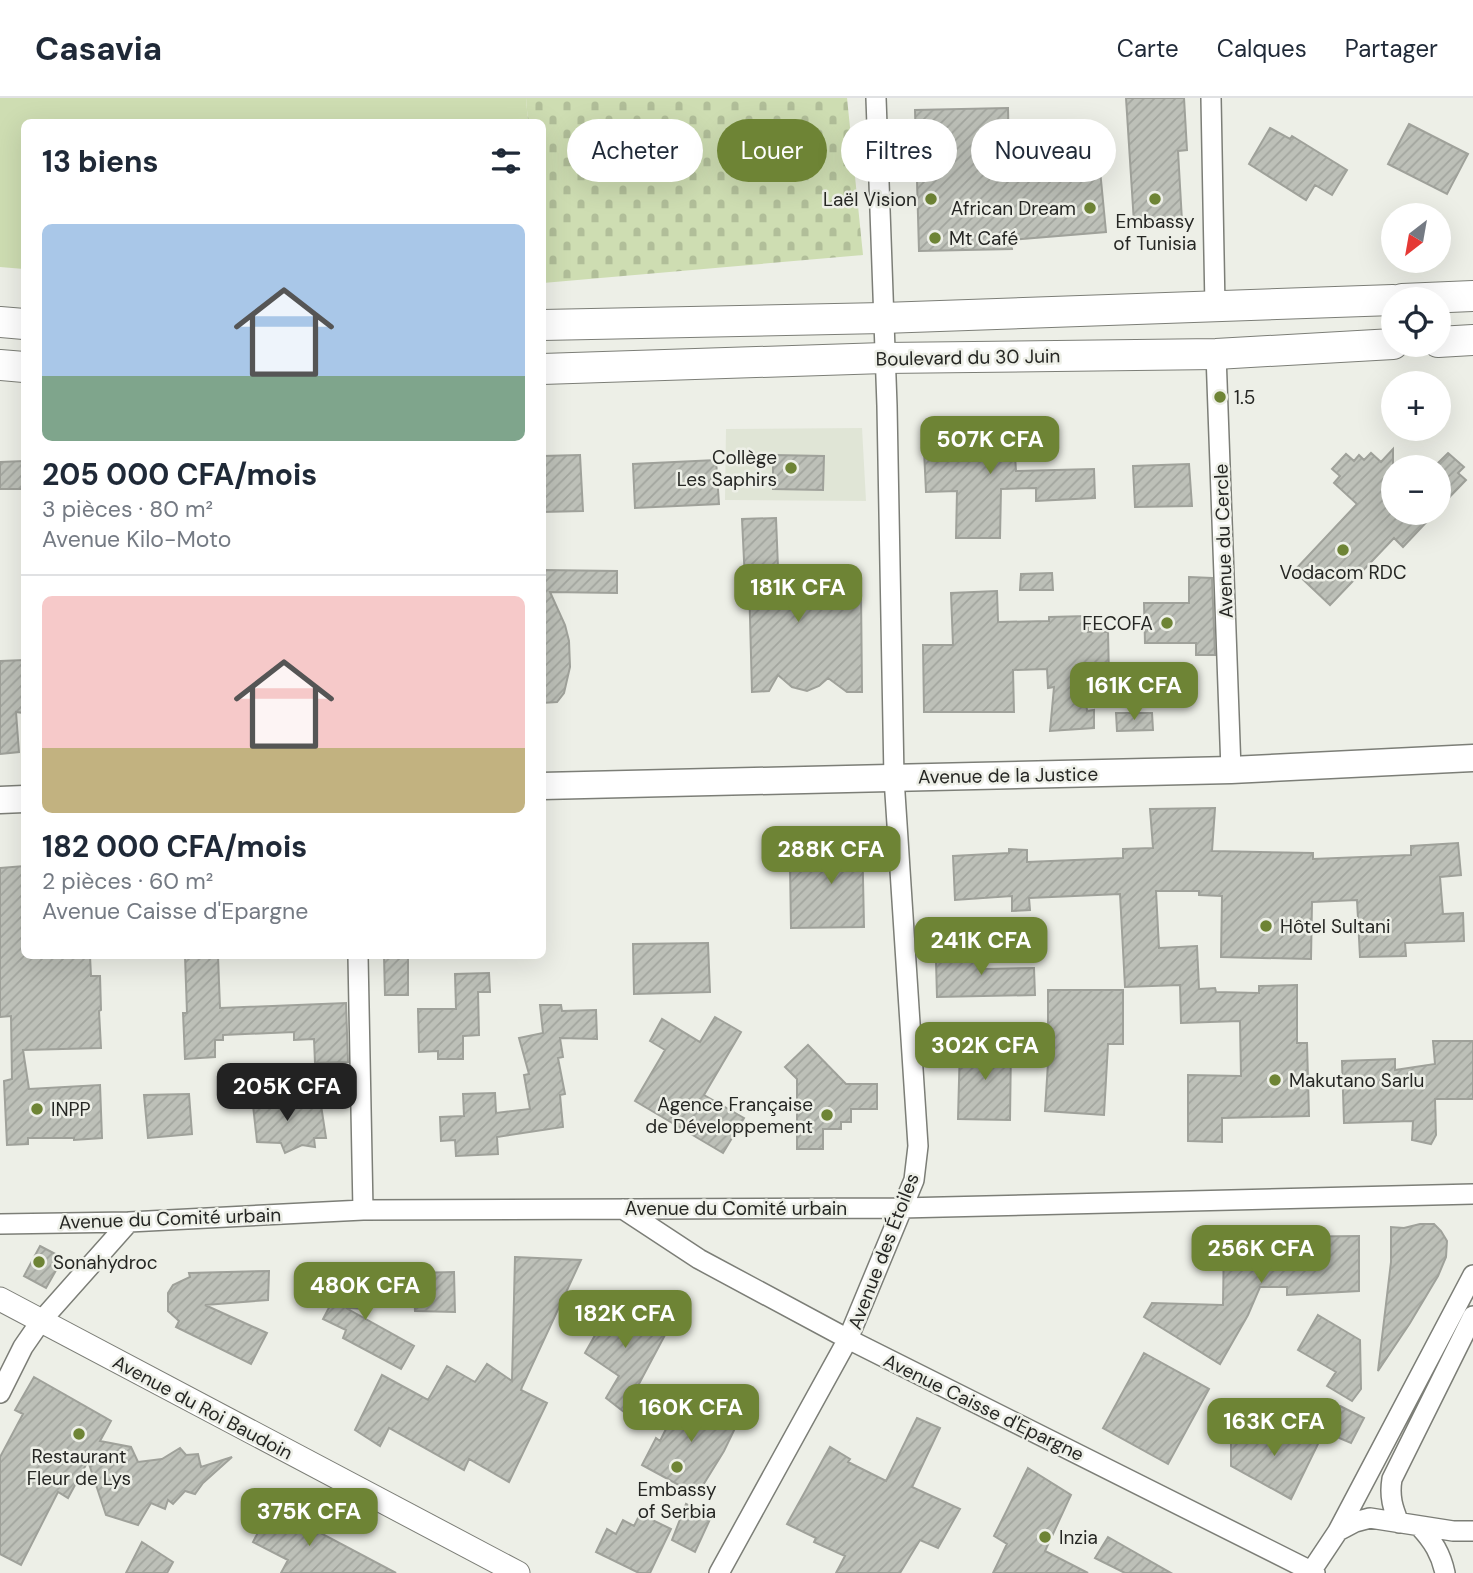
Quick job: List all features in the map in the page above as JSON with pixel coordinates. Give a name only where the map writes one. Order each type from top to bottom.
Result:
[{"type":"main road","points":[[1451,298],[1473,298]]},
{"type":"main road","points":[[1451,299],[1473,298]]},
{"type":"main road","points":[[546,325],[883,318],[1381,300]]},
{"type":"main road","points":[[0,322],[21,324]]},
{"type":"main road","points":[[1451,343],[1473,342]]},
{"type":"main road","name":"Boulevard du 30 Juin","points":[[546,369],[884,358],[1216,354],[1381,344]]},
{"type":"main road","points":[[0,365],[21,367]]},
{"type":"main road","name":"Avenue de la Justice","points":[[546,786],[1231,770],[1473,758]]},
{"type":"main road","points":[[0,800],[21,799]]},
{"type":"street","name":"Avenue des Étoiles","points":[[719,1573],[848,1339],[914,1180],[918,1146],[894,778],[876,98]]},
{"type":"street","points":[[1211,98],[1214,307]]},
{"type":"street","name":"Avenue du Cercle","points":[[1216,354],[1231,770]]},
{"type":"street","points":[[358,959],[363,1210]]},
{"type":"street","name":"Avenue du Comité urbain","points":[[0,1224],[129,1222],[363,1210],[901,1208],[1473,1194]]},
{"type":"street","name":"Avenue Caisse d'Epargne","points":[[622,1209],[699,1259],[848,1339],[1314,1572]]},
{"type":"street","points":[[0,1393],[23,1347],[41,1321],[129,1222]]},
{"type":"street","points":[[1314,1572],[1473,1275]]},
{"type":"street","name":"Avenue du Roi Baudoin","points":[[0,1299],[518,1573]]},
{"type":"street","points":[[1399,1524],[1391,1503],[1392,1479],[1473,1316]]},
{"type":"street","points":[[1338,1531],[1370,1518],[1420,1527],[1473,1531]]},
{"type":"street","points":[[1420,1527],[1433,1540],[1445,1573]]},
{"type":"shaded area","points":[[862,428],[866,501],[725,500],[726,429]]},
{"type":"green space","points":[[0,98],[526,98],[528,119],[21,119],[21,269],[0,267]]},
{"type":"green space","points":[[526,98],[847,98],[849,119],[841,119],[841,182],[856,182],[863,255],[546,283],[546,119],[528,119]]},
{"type":"building","points":[[1126,98],[1184,98],[1187,150],[1178,151],[1182,221],[1134,223]]},
{"type":"building","points":[[1008,108],[1008,119],[971,119],[971,182],[1101,182],[1106,232],[1011,240],[1012,249],[919,251],[917,182],[957,182],[957,119],[915,119],[915,110]]},
{"type":"building","points":[[1409,124],[1468,154],[1447,194],[1388,164]]},
{"type":"building","points":[[1270,128],[1290,139],[1292,136],[1347,170],[1332,195],[1315,185],[1306,200],[1249,164]]},
{"type":"building","points":[[1013,425],[1016,471],[1094,469],[1095,498],[1036,501],[1036,488],[1001,489],[1000,538],[956,538],[957,491],[926,492],[923,429]]},
{"type":"building","points":[[1371,453],[1381,462],[1381,525],[1424,525],[1403,547],[1394,538],[1330,605],[1294,571],[1357,504],[1334,483],[1340,476],[1332,469],[1346,454],[1354,461],[1359,455],[1364,460]]},
{"type":"building","points":[[580,455],[583,511],[546,512],[546,456]]},
{"type":"building","points":[[773,455],[824,456],[823,490],[773,489]]},
{"type":"building","points":[[1451,456],[1464,467],[1458,473],[1466,480],[1451,496]]},
{"type":"building","points":[[716,460],[719,504],[635,508],[633,464]]},
{"type":"building","points":[[21,461],[21,489],[0,489],[0,462]]},
{"type":"building","points":[[1189,464],[1192,506],[1135,507],[1133,466]]},
{"type":"building","points":[[776,518],[779,593],[861,592],[862,692],[847,692],[828,678],[807,691],[792,687],[778,675],[769,691],[752,692],[749,581],[745,581],[742,519]]},
{"type":"building","points":[[546,570],[617,571],[617,593],[550,592],[569,641],[570,667],[564,693],[557,702],[546,703]]},
{"type":"building","points":[[1052,573],[1053,590],[1020,590],[1021,574]]},
{"type":"building","points":[[1189,577],[1212,578],[1215,655],[1196,655],[1196,643],[1145,643],[1144,603],[1189,603]]},
{"type":"building","points":[[997,591],[998,622],[1049,621],[1049,617],[1088,616],[1088,632],[1108,632],[1109,678],[1084,679],[1087,711],[1094,710],[1094,728],[1050,731],[1054,687],[1048,688],[1047,669],[1013,670],[1014,712],[924,712],[923,645],[953,645],[951,593]]},
{"type":"building","points":[[21,660],[21,713],[16,712],[19,752],[0,754],[0,661]]},
{"type":"building","points":[[1116,713],[1152,713],[1153,730],[1117,731]]},
{"type":"building","points":[[1215,808],[1212,851],[1313,853],[1313,859],[1411,855],[1411,846],[1458,843],[1461,875],[1440,877],[1443,914],[1463,913],[1464,941],[1405,943],[1406,956],[1360,957],[1357,900],[1312,902],[1311,959],[1221,957],[1222,896],[1199,895],[1199,891],[1156,891],[1159,948],[1197,946],[1199,989],[1259,993],[1259,986],[1297,985],[1297,1043],[1307,1043],[1309,1116],[1222,1118],[1222,1142],[1188,1141],[1188,1075],[1241,1076],[1240,1021],[1181,1023],[1180,985],[1125,987],[1120,894],[1029,898],[1030,910],[1012,911],[1012,896],[955,900],[953,856],[1009,853],[1009,849],[1027,850],[1027,862],[1123,858],[1123,849],[1153,848],[1150,809]]},
{"type":"building","points":[[826,831],[862,831],[864,927],[791,928],[790,865],[827,865]]},
{"type":"building","points":[[21,866],[21,959],[90,959],[91,976],[100,976],[101,1048],[23,1050],[29,1089],[100,1085],[102,1138],[28,1138],[28,1144],[7,1145],[4,1081],[12,1079],[11,1016],[0,1017],[0,868]]},
{"type":"building","points":[[708,943],[710,992],[634,994],[633,944]]},
{"type":"building","points":[[964,943],[983,943],[983,969],[1034,968],[1035,995],[937,997],[936,961],[965,960]]},
{"type":"building","points":[[185,959],[218,959],[220,1008],[346,1003],[348,1062],[315,1063],[314,1039],[294,1040],[294,1032],[223,1035],[223,1040],[215,1040],[215,1057],[185,1059],[183,1013],[187,1013]]},
{"type":"building","points":[[384,959],[408,959],[408,995],[385,995]]},
{"type":"building","points":[[489,973],[490,992],[478,992],[479,1035],[463,1036],[463,1059],[438,1059],[438,1051],[419,1052],[418,1009],[456,1009],[455,974]]},
{"type":"building","points":[[1048,990],[1123,990],[1123,1044],[1108,1044],[1104,1115],[1045,1111],[1050,1031]]},
{"type":"building","points":[[540,1005],[561,1005],[562,1011],[596,1010],[597,1039],[560,1038],[563,1057],[558,1058],[565,1094],[560,1095],[563,1127],[497,1137],[498,1154],[456,1156],[455,1140],[441,1141],[440,1117],[464,1116],[463,1094],[495,1093],[496,1113],[530,1109],[524,1075],[529,1074],[519,1038],[543,1033]]},
{"type":"building","points":[[715,1017],[741,1032],[704,1095],[744,1118],[723,1153],[635,1101],[665,1050],[650,1041],[662,1019],[700,1042]]},
{"type":"building","points":[[1433,1041],[1473,1041],[1473,1099],[1435,1099],[1436,1135],[1431,1144],[1412,1140],[1413,1121],[1344,1123],[1342,1061],[1395,1059],[1395,1070],[1435,1064]]},
{"type":"building","points":[[960,1044],[1011,1046],[1010,1120],[958,1119]]},
{"type":"building","points":[[808,1045],[846,1084],[877,1084],[877,1109],[851,1109],[851,1122],[841,1122],[841,1129],[823,1129],[823,1149],[797,1149],[797,1079],[785,1067]]},
{"type":"building","points":[[189,1094],[192,1134],[148,1138],[144,1095]]},
{"type":"building","points":[[284,1095],[288,1108],[321,1105],[326,1138],[314,1138],[315,1147],[302,1145],[285,1153],[281,1143],[257,1142],[252,1096]]},
{"type":"building","points":[[1434,1224],[1441,1231],[1447,1241],[1446,1257],[1410,1323],[1378,1371],[1391,1262],[1391,1227],[1404,1228]]},
{"type":"building","points":[[1261,1234],[1261,1237],[1359,1236],[1359,1291],[1287,1295],[1287,1287],[1260,1287],[1248,1315],[1220,1364],[1144,1317],[1152,1303],[1223,1305],[1224,1236]]},
{"type":"building","points":[[40,1246],[63,1258],[46,1288],[24,1276]]},
{"type":"building","points":[[515,1257],[581,1260],[521,1390],[547,1403],[509,1482],[469,1459],[464,1470],[389,1428],[380,1446],[355,1430],[382,1375],[428,1400],[447,1366],[475,1382],[487,1364],[512,1381]]},
{"type":"building","points":[[269,1271],[268,1300],[205,1305],[267,1333],[251,1364],[176,1327],[179,1321],[168,1311],[168,1293],[173,1285],[190,1277],[189,1273]]},
{"type":"building","points":[[454,1272],[455,1312],[415,1311],[413,1273]]},
{"type":"building","points":[[347,1273],[380,1290],[371,1309],[346,1308],[414,1346],[401,1369],[343,1338],[346,1330],[323,1319]]},
{"type":"building","points":[[615,1300],[666,1333],[624,1412],[606,1398],[619,1376],[585,1353]]},
{"type":"building","points":[[1318,1315],[1360,1340],[1361,1389],[1352,1401],[1327,1386],[1336,1372],[1298,1350]]},
{"type":"building","points":[[1144,1353],[1209,1389],[1168,1464],[1103,1428]]},
{"type":"building","points":[[34,1377],[111,1421],[100,1441],[131,1447],[138,1462],[162,1459],[180,1448],[186,1455],[198,1454],[201,1467],[232,1457],[203,1483],[195,1494],[185,1491],[173,1504],[168,1500],[165,1509],[151,1503],[138,1525],[106,1515],[88,1461],[68,1498],[58,1492],[21,1565],[0,1554],[0,1457],[23,1414],[15,1410]]},
{"type":"building","points":[[684,1393],[739,1420],[697,1495],[642,1465],[656,1438],[660,1441]]},
{"type":"building","points":[[1340,1406],[1364,1418],[1351,1443],[1325,1432]]},
{"type":"building","points":[[917,1418],[940,1428],[912,1487],[960,1509],[938,1548],[920,1540],[900,1573],[836,1573],[845,1556],[814,1542],[816,1538],[787,1524],[830,1447],[850,1459],[848,1462],[886,1481]]},
{"type":"building","points":[[1286,1424],[1319,1442],[1291,1499],[1231,1466],[1231,1436],[1246,1429],[1274,1445]]},
{"type":"building","points":[[1028,1468],[1071,1495],[1045,1551],[1088,1573],[993,1573],[1007,1544],[994,1536]]},
{"type":"building","points":[[264,1503],[396,1573],[281,1573],[288,1560],[253,1542],[264,1521],[257,1518]]},
{"type":"building","points":[[686,1504],[711,1517],[695,1552],[672,1540]]},
{"type":"building","points":[[640,1514],[671,1529],[650,1573],[639,1573],[596,1552],[607,1529],[616,1534],[623,1520],[634,1526]]},
{"type":"building","points":[[1108,1537],[1171,1573],[1125,1573],[1095,1558]]},
{"type":"building","points":[[142,1542],[173,1562],[167,1573],[126,1573]]},
{"type":"place","name":"Laël Vision","points":[[931,199]]},
{"type":"place","name":"Embassy of Tunisia","points":[[1155,199]]},
{"type":"place","name":"African Dream","points":[[1090,208]]},
{"type":"place","name":"Mt Café","points":[[935,238]]},
{"type":"place","name":"1.5","points":[[1220,397]]},
{"type":"place","name":"Collège Les Saphirs","points":[[791,468]]},
{"type":"place","name":"Vodacom RDC","points":[[1343,550]]},
{"type":"place","name":"FECOFA","points":[[1167,623]]},
{"type":"place","name":"Hôtel Sultani","points":[[1266,926]]},
{"type":"place","name":"Makutano Sarlu","points":[[1275,1080]]},
{"type":"place","name":"INPP","points":[[37,1109]]},
{"type":"place","name":"Agence Française de Développement","points":[[827,1115]]},
{"type":"place","name":"Sonahydroc","points":[[39,1262]]},
{"type":"place","name":"Restaurant Fleur de Lys","points":[[79,1434]]},
{"type":"place","name":"Embassy of Serbia","points":[[677,1467]]},
{"type":"place","name":"Inzia","points":[[1045,1537]]}]
